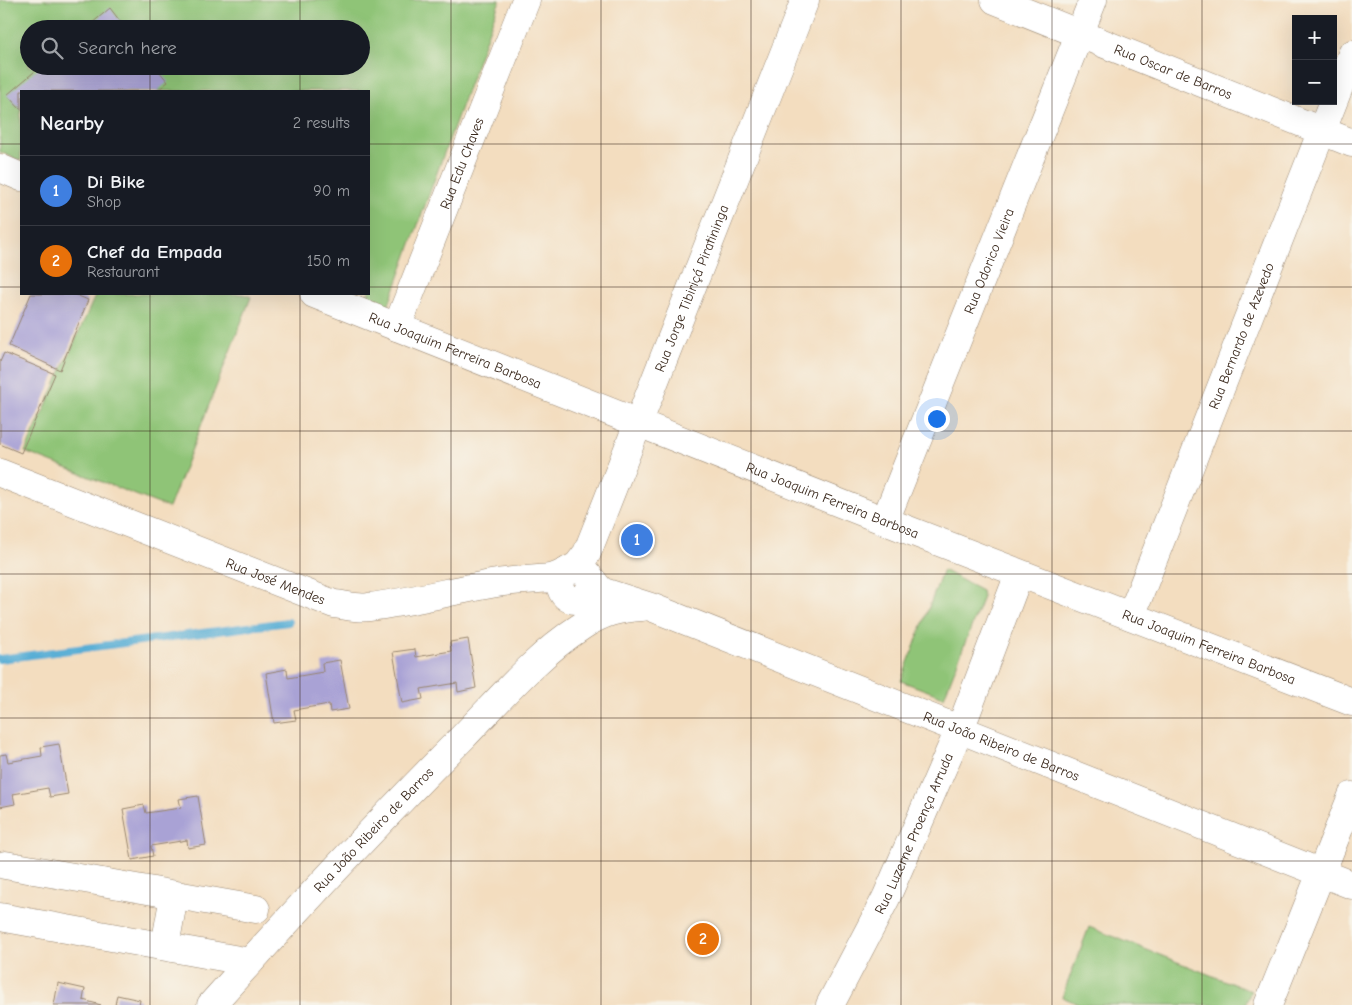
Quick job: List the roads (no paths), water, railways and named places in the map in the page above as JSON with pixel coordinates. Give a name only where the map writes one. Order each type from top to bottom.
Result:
[{"type":"street","name":"Rua Edu Chaves","points":[[397,326],[526,0]]},
{"type":"street","name":"Rua Jorge Tibiriçá Piratininga","points":[[571,576],[587,553],[805,0]]},
{"type":"street","name":"Rua Oscar de Barros","points":[[995,0],[1352,143]]},
{"type":"street","name":"Rua Odorico Vieira","points":[[885,521],[1092,0]]},
{"type":"street","name":"Rua Bernardo de Azevedo","points":[[1131,616],[1352,54]]},
{"type":"street","points":[[0,168],[20,177]]},
{"type":"street","name":"Rua Joaquim Ferreira Barbosa","points":[[317,295],[1019,574],[1352,702]]},
{"type":"street","name":"Rua José Mendes","points":[[0,473],[334,604],[367,608],[498,583],[571,576]]},
{"type":"street","name":"Rua Luzerne Proença Arruda","points":[[830,1005],[886,898],[959,730],[1019,574]]},
{"type":"street","name":"Rua João Ribeiro de Barros","points":[[540,660],[559,624],[571,576],[604,592],[651,607],[1352,885]]},
{"type":"street","name":"Rua João Ribeiro de Barros","points":[[211,1005],[423,777],[540,660],[581,626],[607,612],[651,607]]},
{"type":"street","points":[[1268,1005],[1352,796]]},
{"type":"street","points":[[5,865],[256,909]]},
{"type":"street","points":[[164,946],[174,896]]},
{"type":"street","points":[[0,917],[250,962]]},
{"type":"waterway","points":[[0,659],[288,622]]},
{"type":"place","name":"Di Bike","points":[[637,540]]},
{"type":"place","name":"Chef da Empada","points":[[703,939]]}]
